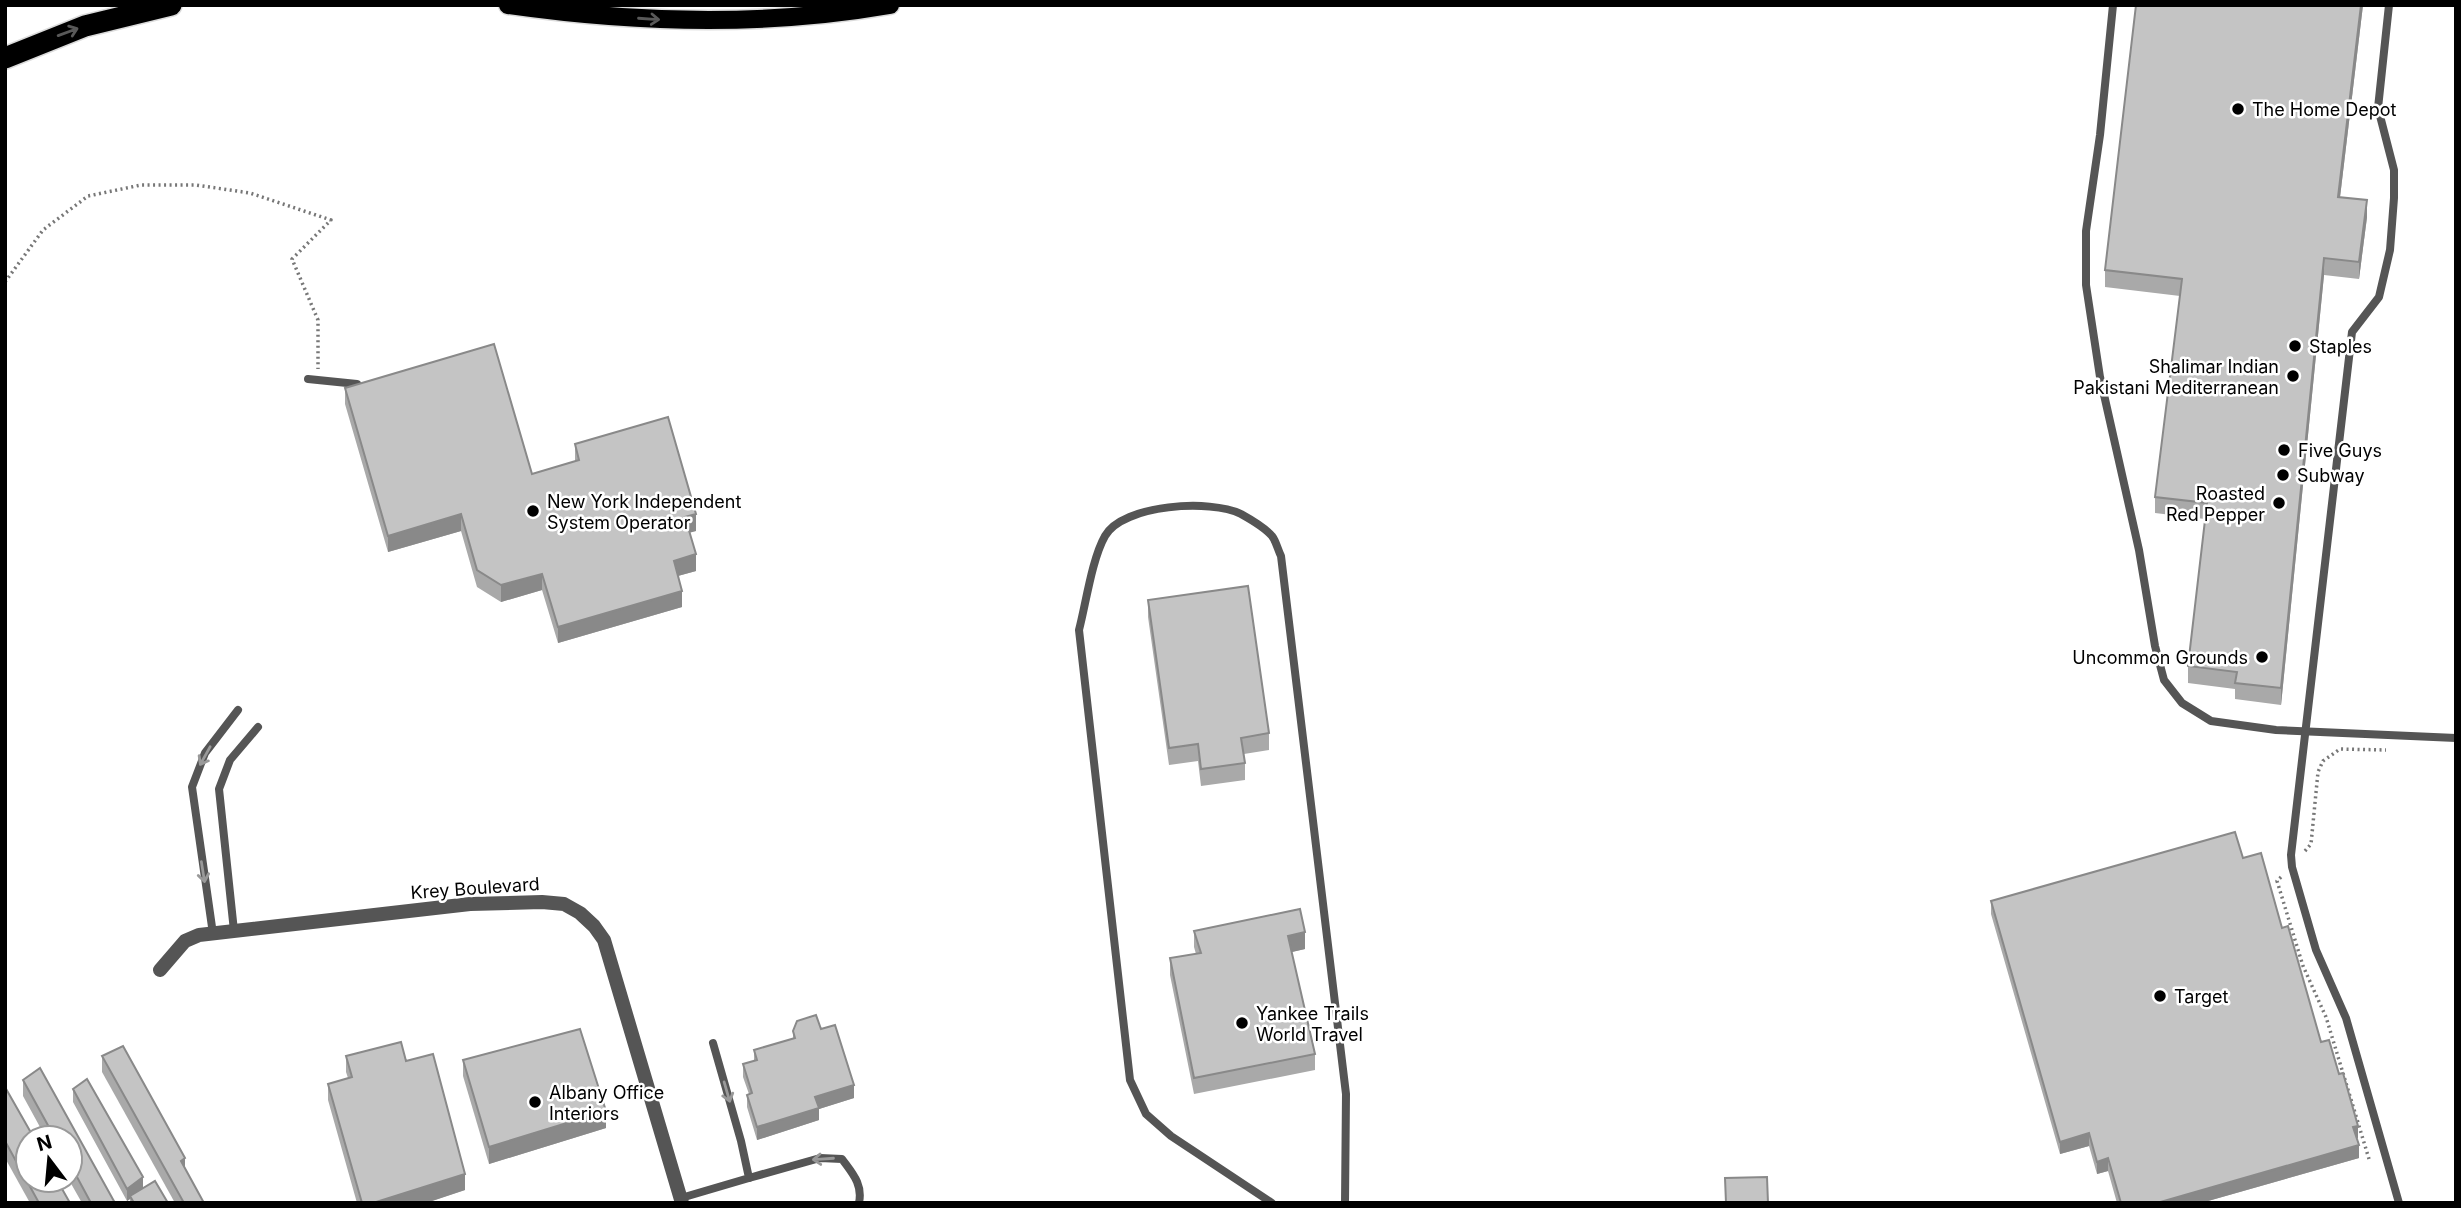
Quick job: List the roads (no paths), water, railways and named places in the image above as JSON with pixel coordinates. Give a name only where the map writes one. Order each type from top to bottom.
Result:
[{"type":"highway","points":[[5,58],[85,26],[171,5]]},
{"type":"main road","points":[[508,5],[657,20],[798,16],[890,5]]},
{"type":"street","name":"Krey Boulevard","points":[[160,970],[185,941],[199,935],[470,904],[564,904],[594,926],[604,940],[681,1201]]},
{"type":"lane","points":[[2113,5],[2100,135],[2086,231],[2086,285],[2100,377],[2139,550],[2155,646],[2164,680],[2182,703],[2211,722],[2276,730],[2456,738]]},
{"type":"lane","points":[[2389,5],[2378,108],[2394,170],[2390,250],[2379,297],[2352,332],[2291,855],[2316,950],[2346,1018],[2399,1203]]},
{"type":"lane","points":[[313,379],[357,384]]},
{"type":"lane","points":[[1272,1203],[1171,1136],[1146,1114],[1129,1080],[1079,630],[1105,534],[1128,517],[1152,510],[1194,505],[1240,513],[1272,536],[1281,556],[1346,1094],[1345,1203]]},
{"type":"lane","points":[[213,934],[192,787],[205,753],[238,710]]},
{"type":"lane","points":[[234,931],[219,789],[230,760],[258,727]]},
{"type":"lane","points":[[713,1043],[749,1178]]},
{"type":"lane","points":[[681,1201],[820,1158],[842,1159],[857,1179],[861,1192],[859,1203]]},
{"type":"place","name":"The Home Depot","points":[[2238,109]]},
{"type":"place","name":"Staples","points":[[2295,346]]},
{"type":"place","name":"Shalimar Indian Pakistani Mediterranean","points":[[2293,376]]},
{"type":"place","name":"Five Guys","points":[[2284,450]]},
{"type":"place","name":"Subway","points":[[2283,475]]},
{"type":"place","name":"Roasted Red Pepper","points":[[2279,503]]},
{"type":"place","name":"New York Independent System Operator","points":[[533,511]]},
{"type":"place","name":"Uncommon Grounds","points":[[2262,657]]},
{"type":"place","name":"Target","points":[[2160,996]]},
{"type":"place","name":"Yankee Trails World Travel","points":[[1242,1023]]},
{"type":"place","name":"Albany Office Interiors","points":[[535,1102]]}]
